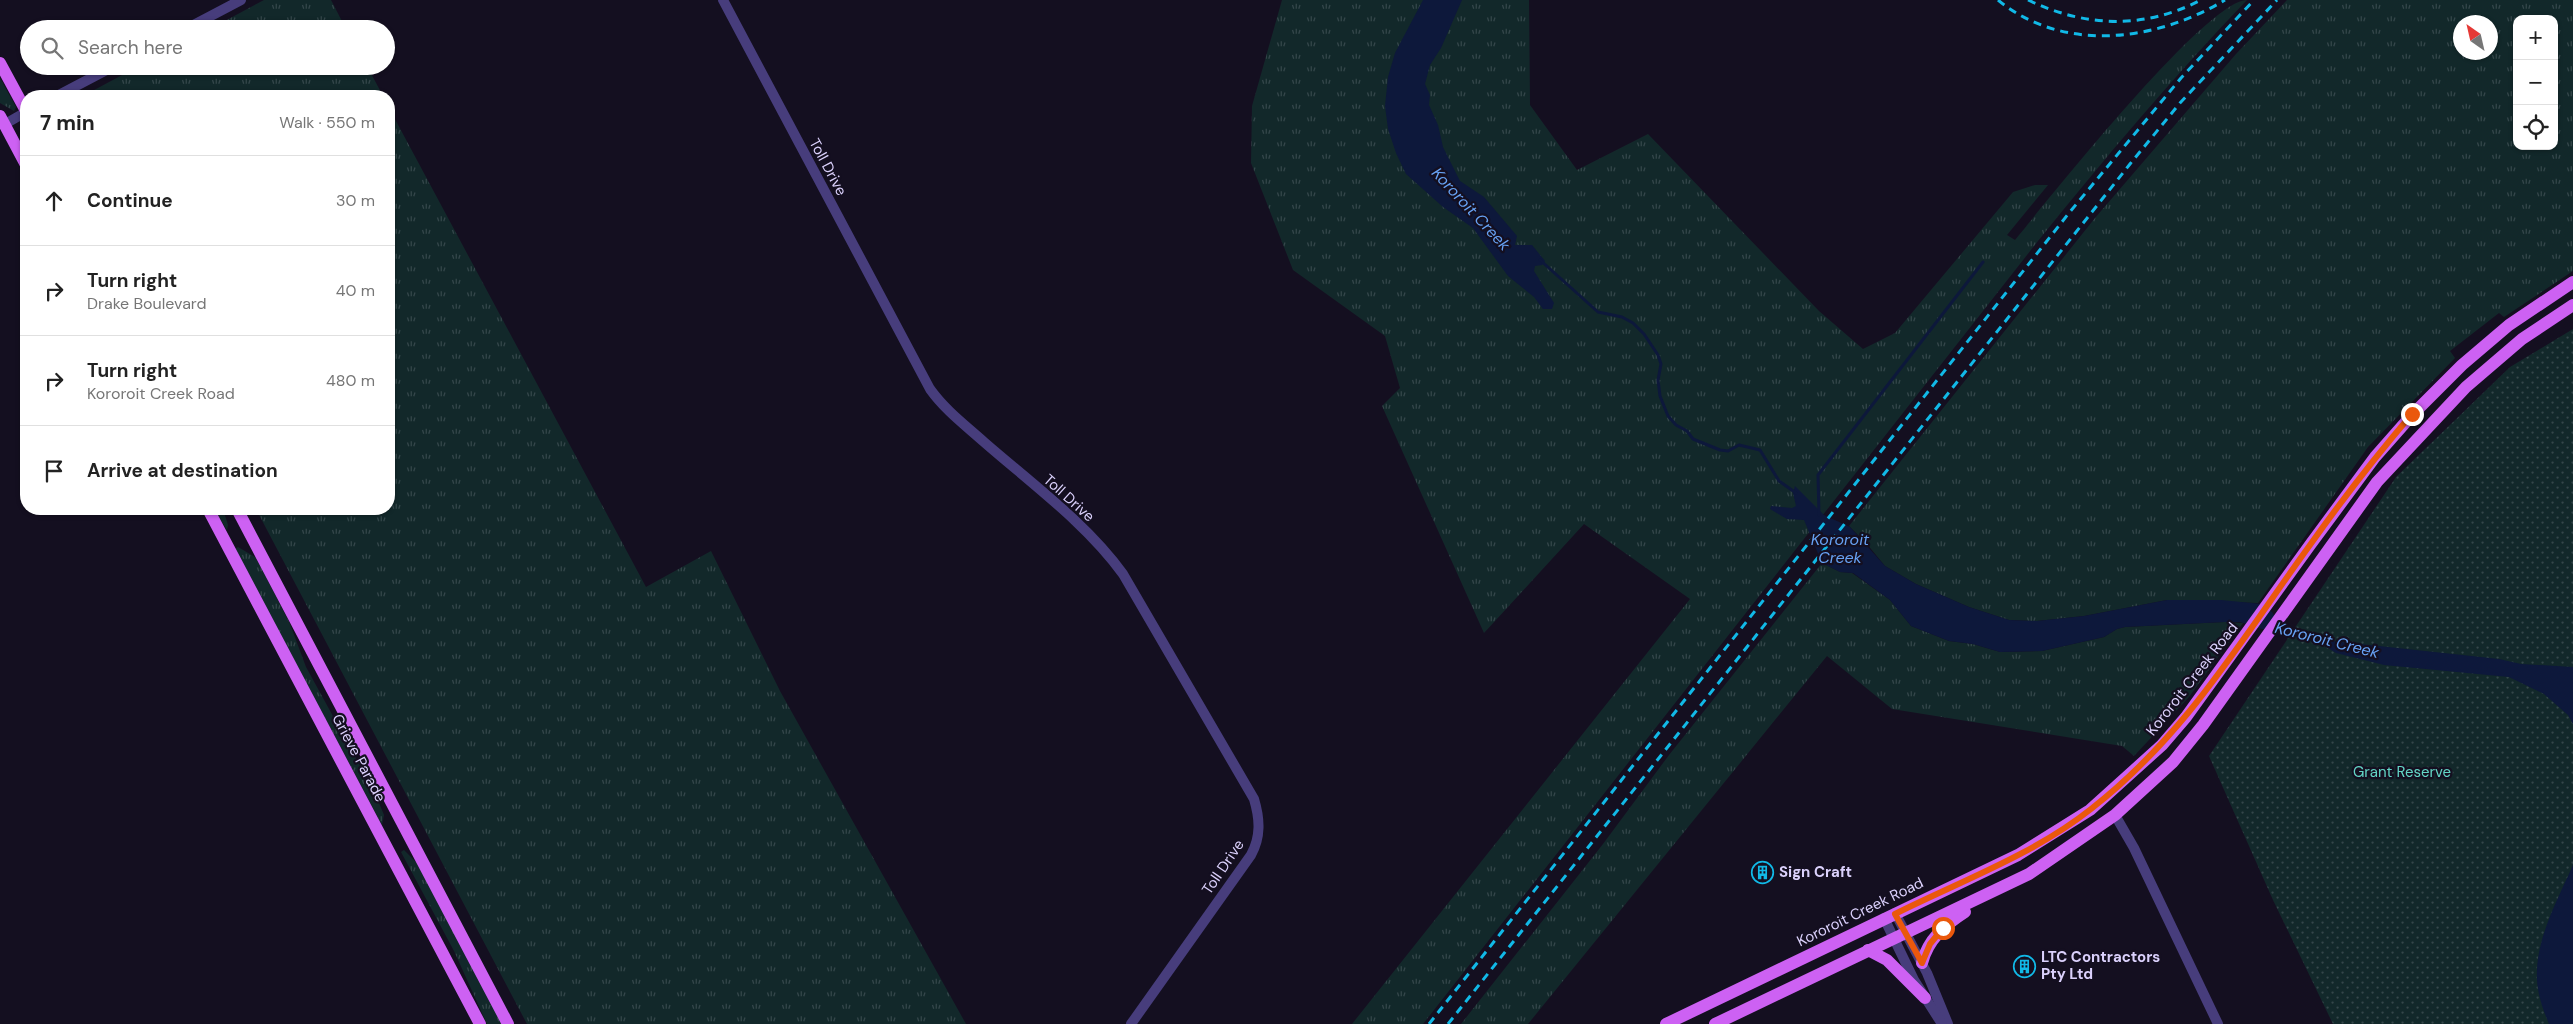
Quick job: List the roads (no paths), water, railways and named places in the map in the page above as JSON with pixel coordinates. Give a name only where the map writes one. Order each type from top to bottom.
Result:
[{"type":"main road","points":[[0,63],[20,101]]},
{"type":"main road","points":[[2,120],[20,154]]},
{"type":"main road","name":"Kororoit Creek Road","points":[[1666,1024],[2036,845],[2090,810],[2162,745],[2234,654],[2310,545],[2375,457],[2436,390],[2509,325],[2573,282]]},
{"type":"main road","points":[[1715,1024],[2029,874],[2061,854],[2115,815],[2173,762],[2203,725],[2377,482],[2466,387],[2522,339],[2573,305]]},
{"type":"main road","name":"Grieve Parade","points":[[211,515],[480,1024]]},
{"type":"main road","name":"Grieve Parade","points":[[239,515],[508,1024]]},
{"type":"main road","points":[[1922,963],[1930,944],[1943,928],[1994,892]]},
{"type":"main road","points":[[1868,950],[1887,960],[1925,998]]},
{"type":"street","points":[[203,20],[241,0]]},
{"type":"street","name":"Toll Drive","points":[[723,0],[930,388],[952,414],[1112,559],[1123,574],[1254,800],[1258,812],[1258,835],[1251,856],[1131,1024]]},
{"type":"street","points":[[68,90],[97,75]]},
{"type":"street","points":[[2,120],[20,114]]},
{"type":"street","points":[[2115,815],[2134,848],[2218,1024]]},
{"type":"street","points":[[1890,916],[1907,932],[1948,1024]]},
{"type":"street","points":[[1890,916],[1894,938],[1914,980],[1942,1024]]},
{"type":"water","name":"Kororoit Creek","points":[[1423,0],[1462,0],[1441,48],[1430,65],[1425,84],[1430,95],[1429,105],[1438,125],[1443,147],[1460,181],[1484,197],[1517,236],[1515,245],[1532,245],[1545,261],[1542,265],[1535,266],[1534,271],[1554,303],[1552,309],[1543,309],[1534,297],[1508,276],[1473,228],[1443,207],[1406,174],[1396,153],[1388,129],[1385,106],[1388,77],[1395,53]]},
{"type":"water","name":"Kororoit Creek","points":[[1795,486],[1824,515],[1850,527],[1885,566],[1916,584],[1969,607],[2009,620],[2037,621],[2084,616],[2167,600],[2221,600],[2262,604],[2272,612],[2280,625],[2288,629],[2285,634],[2281,635],[2240,622],[2125,627],[2117,629],[2104,637],[2042,651],[2000,652],[1973,644],[1949,641],[1911,626],[1890,600],[1853,573],[1840,572],[1822,563],[1804,520],[1787,519],[1770,509],[1771,506],[1792,508],[1796,506],[1793,493]]},
{"type":"water","name":"Kororoit Creek","points":[[2314,639],[2499,659],[2521,664],[2573,667],[2573,724],[2568,715],[2544,694],[2509,677],[2384,665],[2336,653]]},
{"type":"water","points":[[2573,865],[2573,1024],[2549,1024],[2539,994],[2538,961],[2541,944],[2552,911]]},
{"type":"waterway","name":"Kororoit Creek","points":[[1540,260],[1598,312],[1622,317],[1633,323],[1644,334],[1658,355],[1661,364],[1658,380],[1660,396],[1668,416],[1676,425],[1687,431],[1693,439],[1720,450],[1728,451],[1739,445],[1760,450],[1779,481],[1796,493]]},
{"type":"waterway","points":[[1819,515],[1818,475],[1983,262]]},
{"type":"waterway","name":"Kororoit Creek","points":[[2284,631],[2317,640]]},
{"type":"railway","points":[[1998,0],[2024,17],[2052,29],[2081,35],[2111,36],[2141,32],[2170,25],[2198,14],[2225,0]]},
{"type":"railway","points":[[2028,0],[2071,16],[2092,20],[2114,21],[2158,16],[2179,10],[2201,0]]},
{"type":"railway","points":[[1429,1024],[2069,213],[2181,78],[2254,0]]},
{"type":"railway","points":[[1448,1024],[2130,164],[2180,103],[2277,0]]},
{"type":"place","name":"Sign Craft","points":[[1763,872]]},
{"type":"place","name":"LTC Contractors Pty Ltd","points":[[2025,966]]},
{"type":"park label","name":"Grant Reserve","points":[[2402,772]]}]
